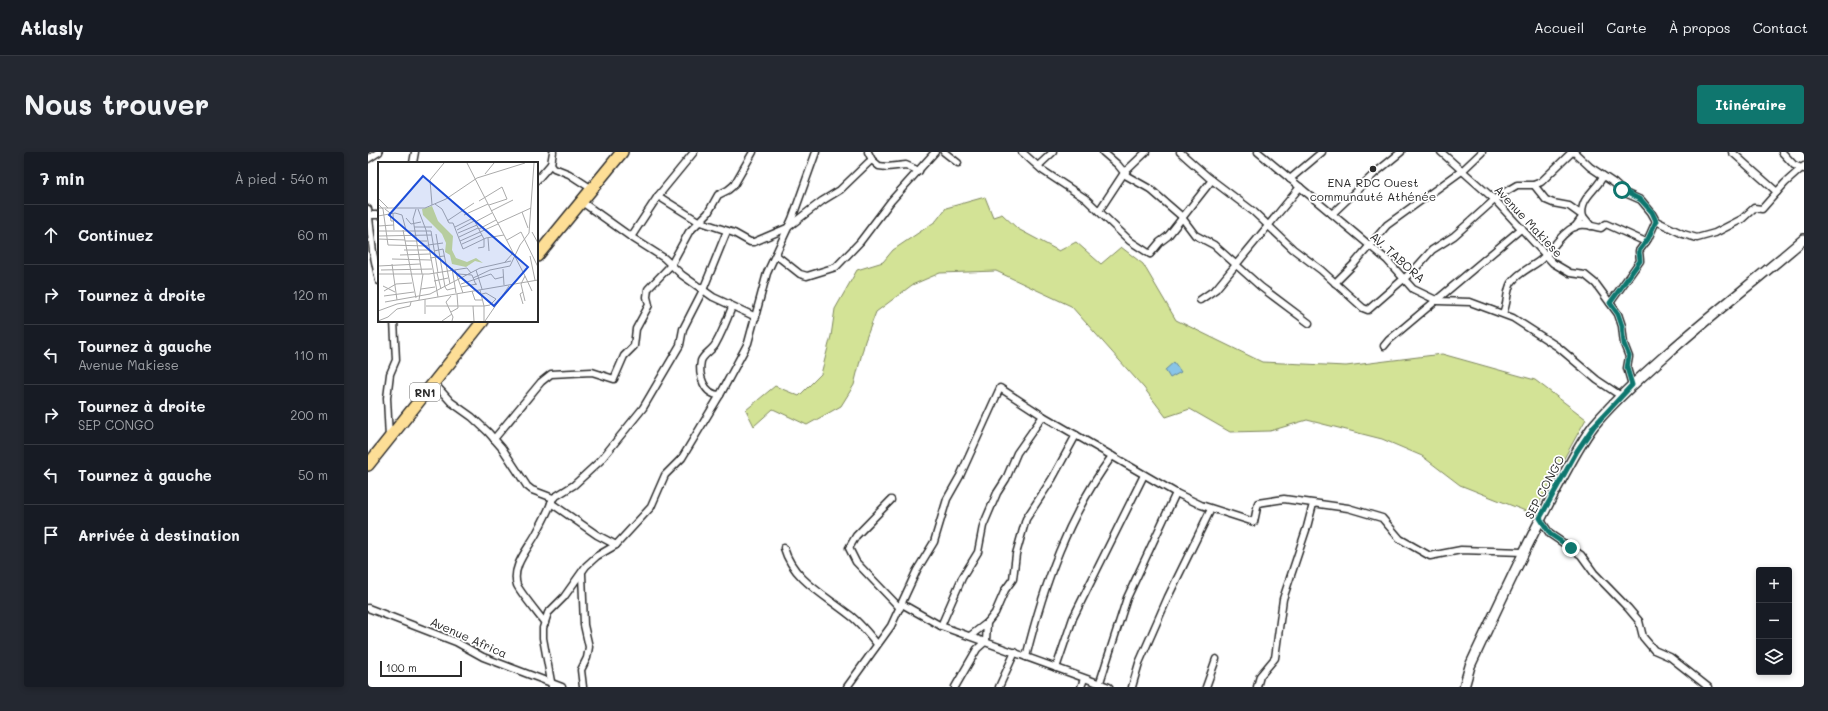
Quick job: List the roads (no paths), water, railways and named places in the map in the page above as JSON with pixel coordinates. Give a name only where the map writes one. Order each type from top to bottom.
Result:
[{"type":"highway","points":[[538,255],[622,152]]},
{"type":"highway","name":"RN1","points":[[368,465],[482,322]]},
{"type":"street","points":[[368,159],[378,152]]},
{"type":"street","points":[[413,162],[415,152]]},
{"type":"street","points":[[538,179],[551,164],[553,152]]},
{"type":"street","points":[[630,237],[658,196],[694,152]]},
{"type":"street","points":[[494,439],[541,382],[551,374],[592,372],[614,379],[624,356],[635,342],[636,329],[649,305],[646,297],[648,288],[671,265],[687,236],[698,221],[708,213],[720,194],[734,185],[753,152]]},
{"type":"street","points":[[552,685],[543,638],[548,612],[564,597],[586,566],[597,556],[616,545],[651,507],[665,474],[682,458],[720,394],[748,343],[764,282],[787,228],[816,152]]},
{"type":"street","points":[[868,152],[872,160],[879,166],[887,167],[906,165],[919,171]]},
{"type":"street","points":[[776,255],[800,274],[807,276],[831,270],[843,261],[860,242],[885,209],[935,152]]},
{"type":"street","points":[[944,152],[958,163]]},
{"type":"street","points":[[1022,152],[1050,176],[1086,199],[1130,241],[1150,254],[1160,242],[1168,236],[1212,180]]},
{"type":"street","points":[[1038,166],[1052,152]]},
{"type":"street","points":[[1103,152],[1118,164],[1131,180],[1150,189],[1182,217],[1195,235],[1214,245],[1261,287],[1309,323]]},
{"type":"street","points":[[1099,211],[1124,173],[1146,152]]},
{"type":"street","points":[[1180,152],[1212,180],[1254,212],[1293,249],[1363,308],[1368,310],[1404,278],[1432,250],[1454,236],[1508,189],[1517,185],[1534,185],[1547,177],[1573,152],[1590,167],[1627,194],[1641,200],[1652,212],[1656,221],[1679,232],[1698,238],[1725,229],[1732,223],[1745,217],[1754,208],[1762,209],[1787,180],[1804,168]]},
{"type":"street","name":"AV. TABORA","points":[[1258,152],[1370,246],[1404,278],[1413,289],[1436,300],[1445,302],[1470,302],[1503,313],[1558,347],[1597,380],[1621,396]]},
{"type":"street","points":[[1290,179],[1322,152]]},
{"type":"street","points":[[1332,214],[1374,174],[1401,152]]},
{"type":"street","name":"Avenue Makiese","points":[[1441,152],[1495,200],[1558,267],[1570,273],[1585,275],[1596,284],[1618,314],[1622,326],[1624,344],[1629,356],[1627,368],[1632,385]]},
{"type":"street","points":[[1335,283],[1370,246],[1387,225],[1463,170],[1482,152]]},
{"type":"street","points":[[1732,152],[1777,192]]},
{"type":"street","points":[[1782,152],[1794,165],[1804,168]]},
{"type":"street","points":[[658,196],[698,221],[754,242],[787,228],[822,201],[840,190],[872,160]]},
{"type":"street","points":[[551,164],[554,168],[569,174],[592,189]]},
{"type":"street","points":[[1591,226],[1584,216],[1582,208],[1586,199],[1603,176]]},
{"type":"street","points":[[1534,185],[1546,200],[1569,206],[1584,216]]},
{"type":"street","points":[[1200,300],[1216,289],[1300,187]]},
{"type":"street","points":[[582,202],[630,237],[664,258],[703,290],[732,308],[756,317]]},
{"type":"street","points":[[378,215],[368,212],[373,252],[378,276]]},
{"type":"street","points":[[1503,313],[1508,303],[1508,294],[1512,283],[1525,270],[1538,262],[1575,227],[1584,216]]},
{"type":"street","points":[[1610,303],[1640,261],[1639,251],[1646,242],[1656,221]]},
{"type":"street","points":[[1575,227],[1585,224],[1600,228],[1606,224],[1646,242]]},
{"type":"street","points":[[1384,346],[1436,300],[1521,229]]},
{"type":"street","points":[[545,623],[520,590],[516,579],[518,566],[535,536],[552,500],[574,485],[600,461],[643,408],[680,345],[683,329],[703,290],[727,231]]},
{"type":"street","name":"SEP CONGO","points":[[1464,687],[1470,666],[1523,552],[1577,451],[1594,426],[1632,385],[1701,323],[1765,273],[1804,240]]},
{"type":"street","points":[[720,394],[713,394],[706,389],[700,370],[704,357],[715,345],[732,308]]},
{"type":"street","points":[[389,438],[387,398],[390,374],[396,360],[394,322]]},
{"type":"street","points":[[433,382],[451,402],[479,423],[494,439],[527,486],[552,500],[597,536],[616,545]]},
{"type":"street","points":[[846,687],[891,626],[917,570],[934,542],[947,499],[960,476],[1000,388],[1043,416],[1176,493],[1211,508],[1254,522],[1258,503],[1284,499],[1348,508],[1382,518],[1400,539],[1430,556],[1461,550],[1523,552]]},
{"type":"street","points":[[941,626],[962,578],[978,552],[983,526],[997,493],[1006,479],[1017,453],[1043,416]]},
{"type":"street","points":[[970,636],[987,623],[996,613],[1005,590],[1013,580],[1016,554],[1026,518],[1052,479],[1076,435]]},
{"type":"street","points":[[1026,657],[1045,590],[1069,526],[1096,477],[1112,456]]},
{"type":"street","points":[[1056,668],[1073,618],[1144,475]]},
{"type":"street","points":[[1100,682],[1127,598],[1176,493]]},
{"type":"street","points":[[891,500],[856,536],[848,548],[856,562],[901,606],[941,626],[986,641],[1084,679],[1100,682],[1110,687]]},
{"type":"street","points":[[1257,687],[1260,676],[1274,658],[1283,598],[1307,527],[1313,504]]},
{"type":"street","points":[[1132,687],[1139,663],[1168,597],[1211,508]]},
{"type":"street","points":[[1540,518],[1550,534],[1581,555],[1594,573],[1628,608],[1639,621],[1643,637],[1654,650],[1670,657],[1708,687]]},
{"type":"street","points":[[784,548],[787,560],[800,577],[858,621],[877,644]]},
{"type":"street","points":[[584,687],[580,670],[587,658],[589,647],[584,625],[581,576],[586,566]]},
{"type":"street","name":"Avenue Africa","points":[[368,608],[456,642],[483,657],[552,685],[562,687]]},
{"type":"street","points":[[955,687],[977,649],[986,641],[987,623]]},
{"type":"street","points":[[999,687],[1015,652]]},
{"type":"street","points":[[1206,687],[1216,659]]},
{"type":"street","points":[[1081,687],[1084,679]]},
{"type":"water","points":[[1174,362],[1181,372],[1170,378],[1165,370]]},
{"type":"place","name":"ENA RDC Ouest communauté Athénée","points":[[1373,169]]}]
